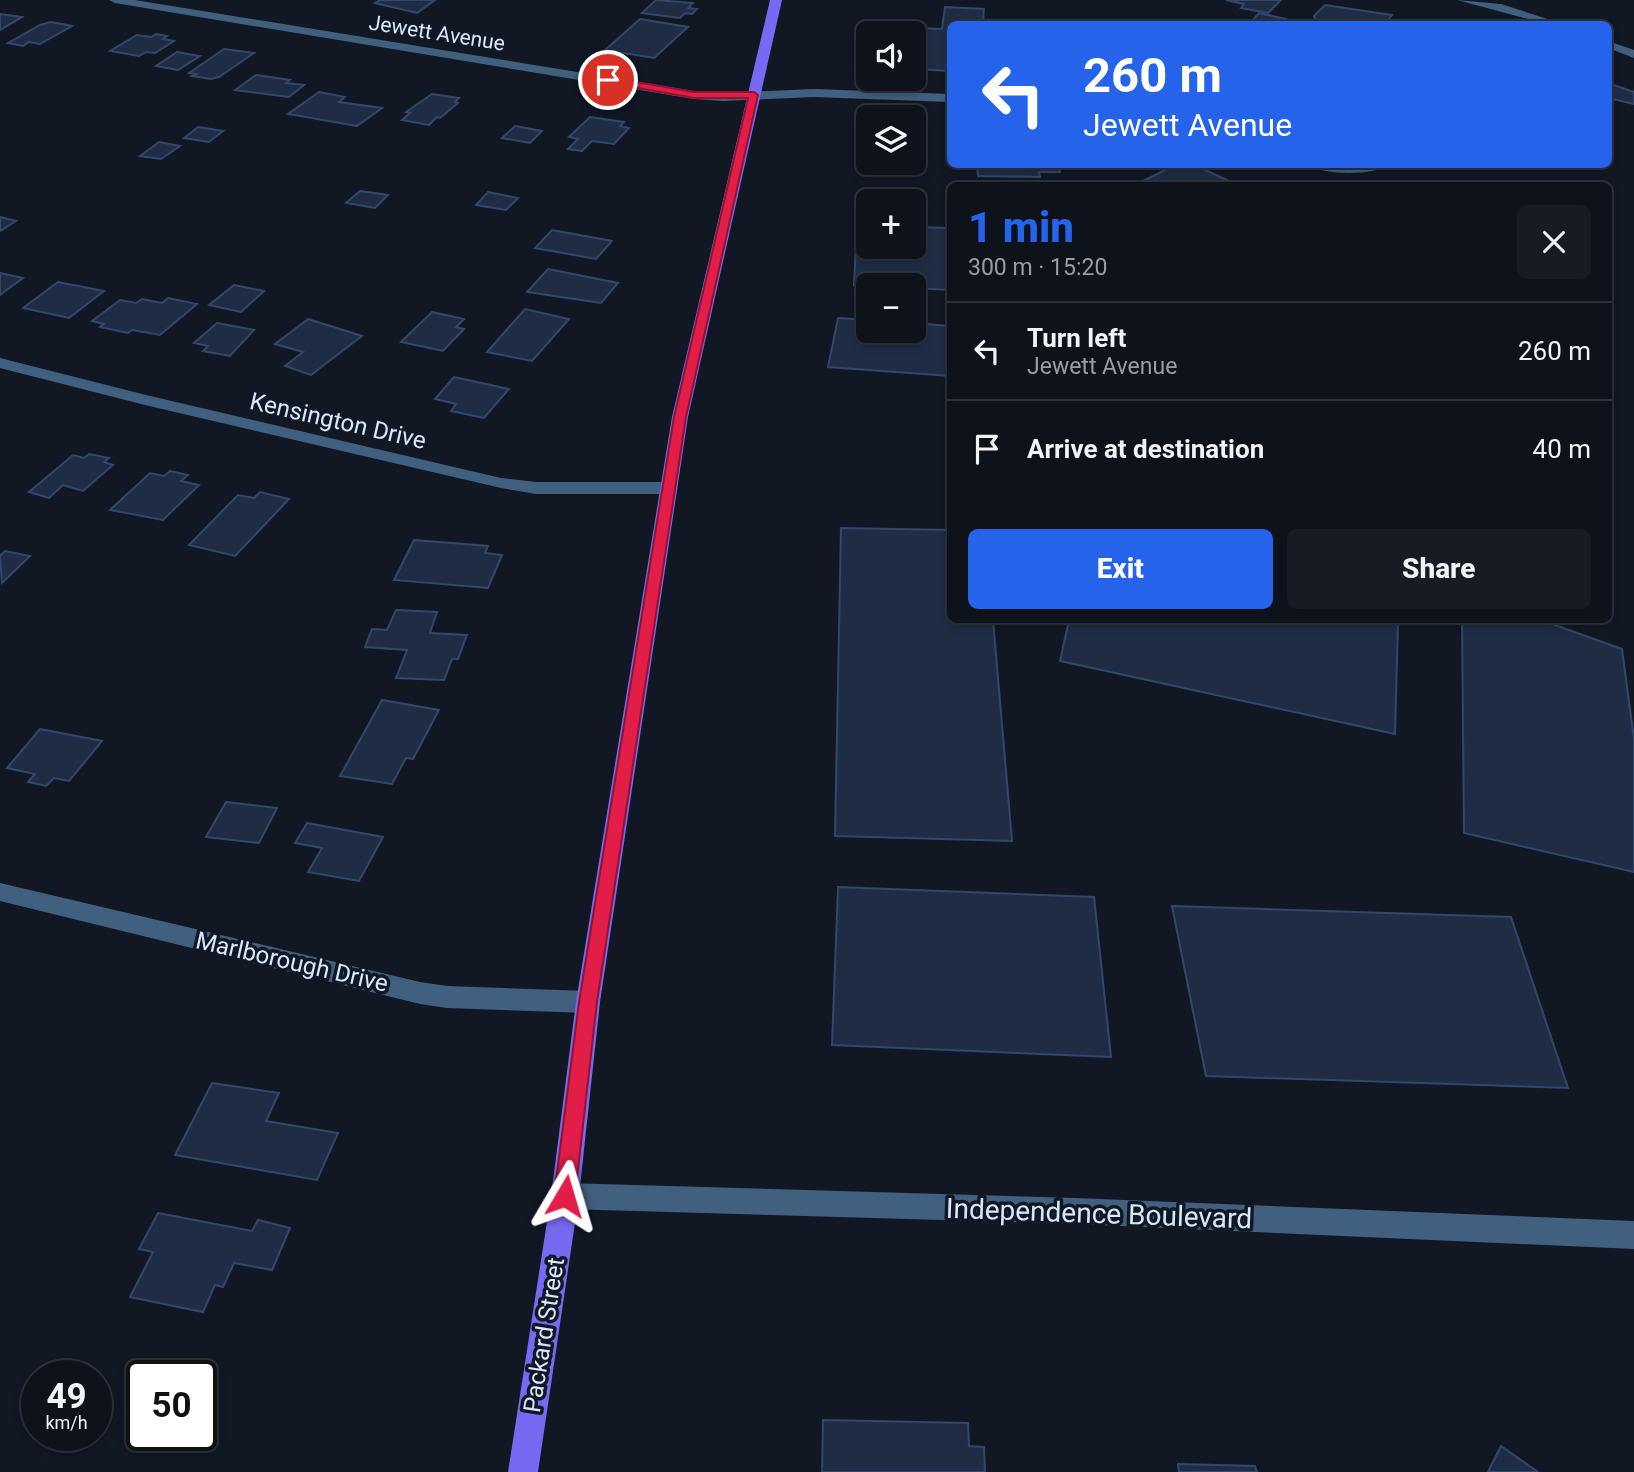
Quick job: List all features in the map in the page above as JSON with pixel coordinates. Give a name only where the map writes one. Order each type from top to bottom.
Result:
[{"type":"main road","name":"Packard Street","points":[[523,1472],[565,1196],[588,1002],[680,417],[776,0]]},
{"type":"street","name":"Jewett Avenue","points":[[115,0],[694,95],[814,93],[947,98]]},
{"type":"street","points":[[1463,0],[1503,4],[1549,21]]},
{"type":"street","points":[[1488,21],[1503,4]]},
{"type":"street","points":[[1612,46],[1634,54]]},
{"type":"street","points":[[1341,168],[1365,168]]},
{"type":"street","name":"Kensington Drive","points":[[0,363],[501,483],[536,488],[669,488]]},
{"type":"street","name":"Marlborough Drive","points":[[0,892],[420,993],[447,997],[588,1002]]},
{"type":"street","name":"Independence Boulevard","points":[[565,1196],[1075,1211],[1634,1235]]},
{"type":"building","points":[[380,0],[435,0],[417,13],[375,3]]},
{"type":"building","points":[[656,0],[693,3],[688,8],[697,9],[680,18],[642,13]]},
{"type":"building","points":[[1226,0],[1281,0],[1268,13],[1241,8],[1244,4]]},
{"type":"building","points":[[1325,5],[1392,15],[1388,21],[1315,21],[1314,16]]},
{"type":"building","points":[[945,7],[984,9],[983,21],[947,21],[947,71],[926,70],[926,28],[942,29]]},
{"type":"building","points":[[1259,13],[1286,19],[1284,21],[1252,21]]},
{"type":"building","points":[[0,14],[22,17],[0,30]]},
{"type":"building","points":[[640,19],[688,27],[654,58],[605,50]]},
{"type":"building","points":[[51,22],[72,26],[40,44],[29,42],[23,46],[8,43],[40,25]]},
{"type":"building","points":[[156,34],[167,36],[163,39],[174,41],[155,53],[146,52],[139,56],[110,51],[137,35],[151,37]]},
{"type":"building","points":[[224,49],[254,53],[219,77],[211,79],[192,76],[196,74],[189,73]]},
{"type":"building","points":[[177,52],[200,56],[178,70],[156,66]]},
{"type":"building","points":[[256,75],[304,85],[289,97],[235,90]]},
{"type":"building","points":[[1612,84],[1634,92],[1634,104],[1612,99]]},
{"type":"building","points":[[319,92],[345,97],[339,102],[382,108],[357,126],[288,114]]},
{"type":"building","points":[[432,94],[459,98],[455,102],[458,103],[429,125],[402,120],[410,113],[406,112]]},
{"type":"building","points":[[590,117],[624,122],[620,126],[629,128],[614,144],[592,141],[582,151],[568,149],[578,139],[569,137]]},
{"type":"building","points":[[515,126],[542,131],[530,143],[502,138]]},
{"type":"building","points":[[198,127],[223,131],[209,142],[184,138]]},
{"type":"building","points":[[159,142],[180,146],[161,159],[140,156]]},
{"type":"building","points":[[977,168],[1060,168],[1060,172],[1039,172],[1040,177],[978,176]]},
{"type":"building","points":[[1169,168],[1201,168],[1231,182],[1141,182]]},
{"type":"building","points":[[360,191],[388,195],[375,208],[346,203]]},
{"type":"building","points":[[488,192],[518,198],[506,210],[476,205]]},
{"type":"building","points":[[0,217],[16,221],[0,231]]},
{"type":"building","points":[[926,227],[947,228],[947,290],[926,289],[926,273],[856,273],[854,285],[856,245],[856,259],[926,259]]},
{"type":"building","points":[[552,230],[612,241],[596,259],[535,248]]},
{"type":"building","points":[[548,269],[618,283],[601,303],[527,292]]},
{"type":"building","points":[[0,273],[23,278],[0,295]]},
{"type":"building","points":[[58,282],[104,291],[69,318],[23,308]]},
{"type":"building","points":[[234,285],[264,291],[241,312],[209,305]]},
{"type":"building","points":[[168,298],[197,304],[160,335],[132,330],[128,333],[100,327],[104,324],[92,321],[120,300],[136,303],[142,299],[162,303]]},
{"type":"building","points":[[525,309],[569,319],[532,361],[487,352]]},
{"type":"building","points":[[432,312],[464,319],[456,327],[464,329],[443,351],[401,342]]},
{"type":"building","points":[[838,318],[856,319],[856,343],[926,343],[926,324],[947,326],[947,376],[828,367]]},
{"type":"building","points":[[308,319],[362,336],[311,375],[285,366],[303,352],[275,344]]},
{"type":"building","points":[[217,323],[254,330],[230,356],[203,351],[208,346],[194,343]]},
{"type":"building","points":[[454,377],[509,389],[484,418],[451,411],[456,404],[435,399]]},
{"type":"building","points":[[89,454],[109,458],[104,462],[113,465],[83,491],[63,485],[49,498],[29,492],[73,455],[84,458]]},
{"type":"building","points":[[170,471],[188,475],[181,481],[199,485],[163,520],[110,510],[150,473],[164,476]]},
{"type":"building","points":[[260,492],[289,499],[235,556],[189,545],[238,495],[254,498]]},
{"type":"building","points":[[841,528],[947,530],[947,623],[993,623],[1012,841],[835,836]]},
{"type":"building","points":[[414,540],[488,546],[485,553],[502,555],[488,588],[394,580]]},
{"type":"building","points":[[5,551],[30,556],[2,583],[0,556]]},
{"type":"building","points":[[396,610],[437,612],[430,633],[467,635],[458,659],[452,659],[444,680],[396,678],[407,650],[365,647],[372,629],[387,630]]},
{"type":"building","points":[[1068,623],[1398,623],[1395,734],[1060,661]]},
{"type":"building","points":[[1462,623],[1549,623],[1622,649],[1634,739],[1634,872],[1464,833]]},
{"type":"building","points":[[382,700],[439,710],[413,759],[406,758],[392,784],[340,776]]},
{"type":"building","points":[[40,729],[102,741],[69,781],[54,778],[46,786],[28,782],[35,774],[7,768]]},
{"type":"building","points":[[226,802],[277,808],[259,843],[206,837]]},
{"type":"building","points":[[307,823],[383,837],[359,881],[308,872],[322,848],[295,843]]},
{"type":"building","points":[[838,887],[1094,897],[1111,1057],[832,1045]]},
{"type":"building","points":[[1172,906],[1511,917],[1568,1088],[1206,1076]]},
{"type":"building","points":[[212,1083],[279,1093],[266,1121],[338,1133],[317,1180],[175,1155]]},
{"type":"building","points":[[158,1213],[252,1231],[258,1220],[290,1228],[272,1270],[234,1263],[223,1287],[215,1285],[203,1312],[130,1297],[153,1252],[139,1249]]},
{"type":"building","points":[[823,1420],[968,1423],[969,1446],[984,1447],[985,1472],[822,1472]]},
{"type":"building","points":[[1501,1446],[1538,1472],[1488,1472]]},
{"type":"building","points":[[1178,1464],[1255,1466],[1257,1472],[1179,1472]]},
{"type":"route","points":[[565,1196],[588,1002],[680,417],[754,95],[694,95],[608,80]]}]
